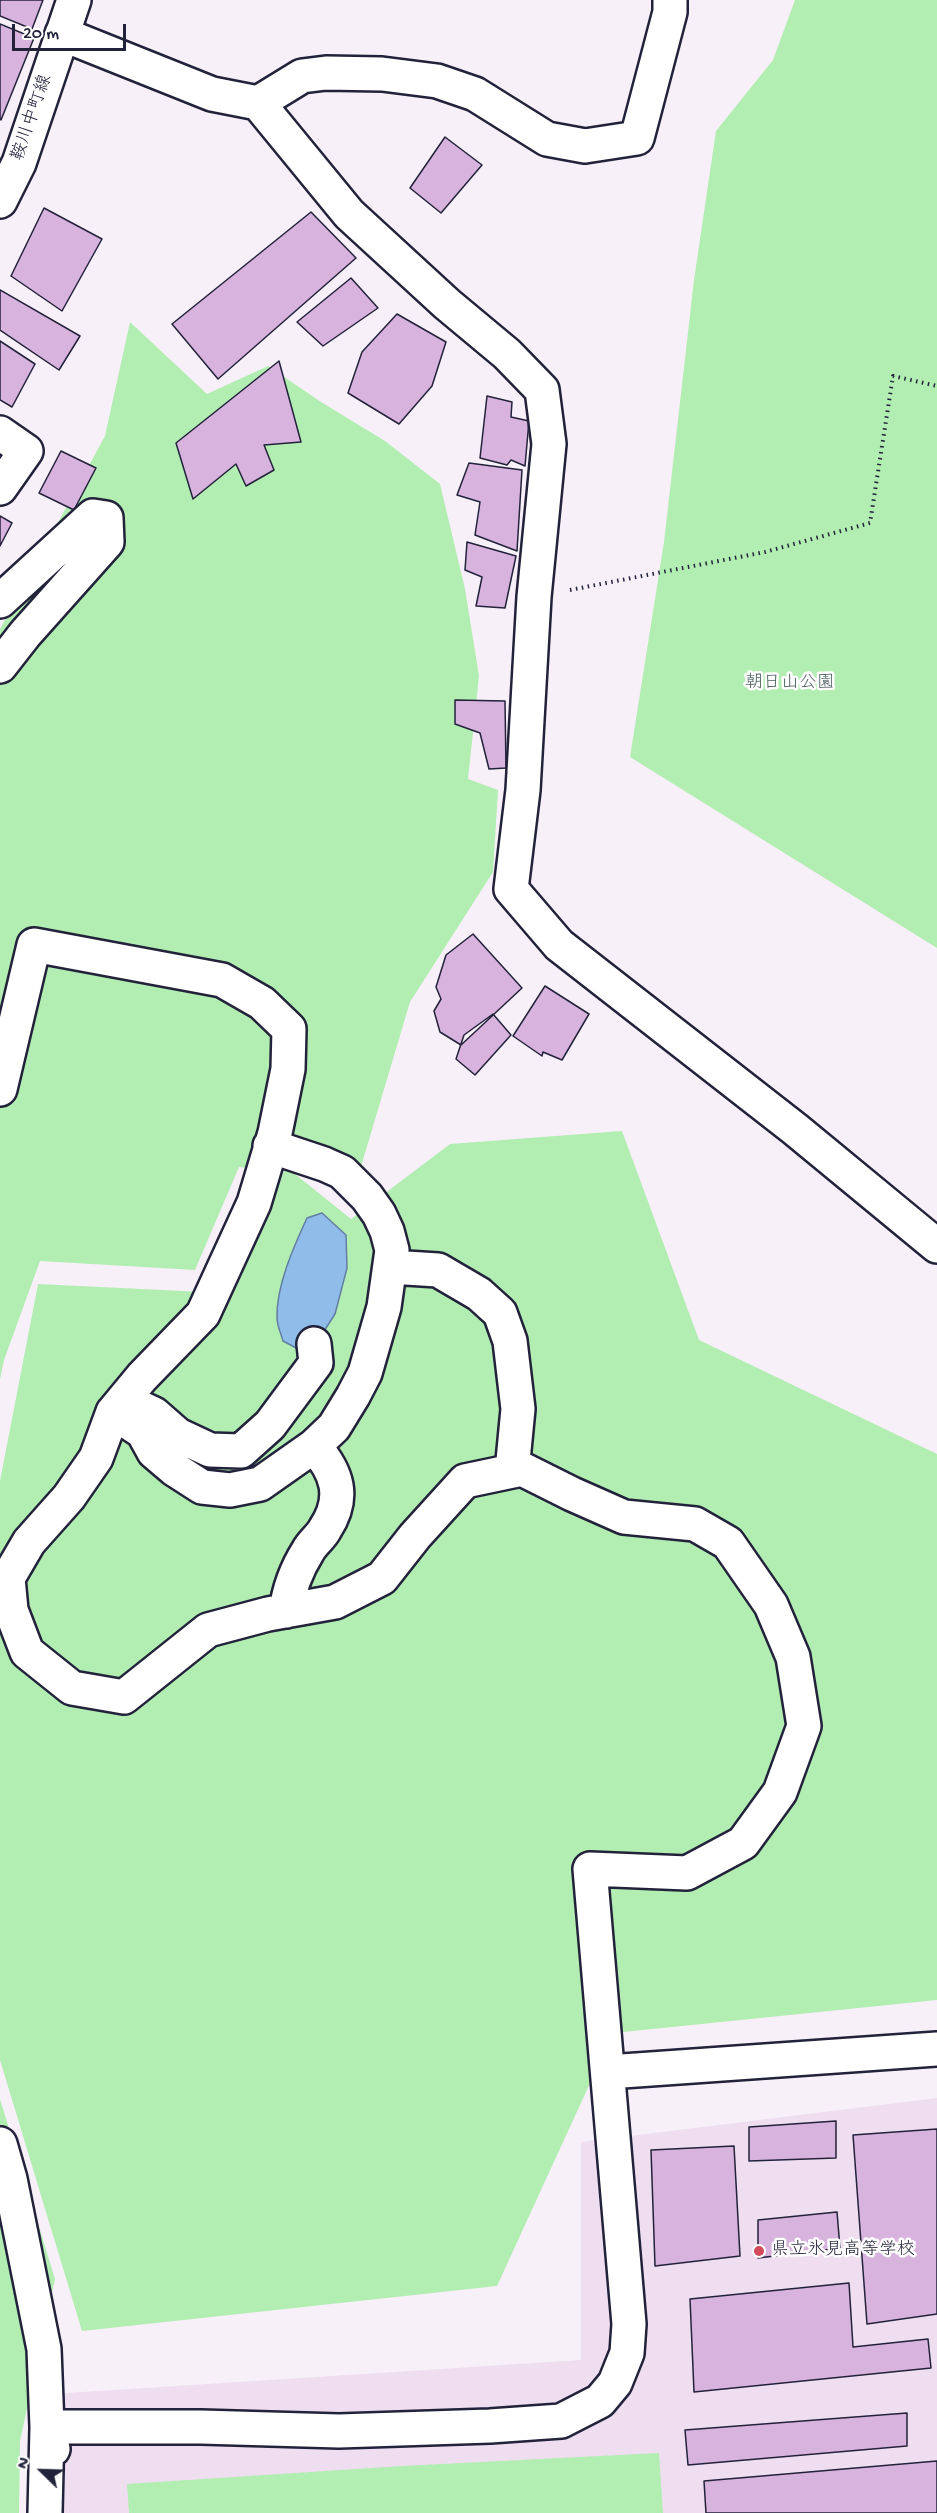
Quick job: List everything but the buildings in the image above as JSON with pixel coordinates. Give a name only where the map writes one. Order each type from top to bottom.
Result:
[{"type":"street","name":"鞍川中町線","points":[[0,201],[19,163],[74,0]]},
{"type":"street","points":[[258,103],[302,76],[326,73],[382,74],[437,81],[475,94],[547,139],[585,147],[637,138],[670,12],[670,0]]},
{"type":"street","points":[[62,34],[212,94],[258,103],[350,214],[447,304],[507,354],[542,390],[549,444],[534,597],[523,790],[511,889],[559,945],[795,1130],[937,1246]]},
{"type":"street","points":[[0,433],[26,451],[0,488]]},
{"type":"street","points":[[0,601],[93,516],[106,518],[107,542],[25,634],[0,666]]},
{"type":"street","points":[[0,975],[34,945]]},
{"type":"street","points":[[0,1089],[34,945]]},
{"type":"street","points":[[34,945],[222,980],[262,1003],[289,1029],[288,1069],[254,1203],[203,1314],[142,1377],[118,1406],[96,1458],[69,1497],[28,1542],[8,1578],[11,1610],[27,1652],[72,1688],[124,1697],[208,1630],[286,1611],[336,1602],[382,1578],[415,1536],[465,1481],[522,1468],[572,1494],[624,1516],[695,1524],[728,1543],[771,1605],[793,1657],[804,1726],[780,1792],[743,1843],[687,1873],[590,1869],[629,2324],[627,2353],[615,2383],[600,2401],[561,2421],[490,2426],[339,2431],[201,2427],[48,2427]]},
{"type":"street","points":[[118,1406],[143,1432],[154,1452],[202,1487],[230,1490],[260,1484],[314,1446],[334,1427],[365,1373],[384,1307],[392,1250],[380,1214],[342,1172],[307,1157],[270,1146]]},
{"type":"street","points":[[390,1267],[438,1270],[479,1294],[501,1313],[510,1341],[518,1409],[512,1471]]},
{"type":"street","points":[[118,1406],[154,1414],[178,1435],[210,1450],[240,1451],[270,1425],[316,1363],[314,1344]]},
{"type":"street","points":[[286,1611],[289,1588],[308,1550],[326,1529],[339,1495],[334,1475],[325,1458],[314,1446]]},
{"type":"street","points":[[608,2072],[937,2049]]},
{"type":"street","points":[[0,2144],[10,2179],[44,2349],[48,2427],[45,2513]]},
{"type":"street","points":[[48,2427],[68,2513]]},
{"type":"path","points":[[534,597],[765,552],[870,523],[893,376],[937,386]]},
{"type":"shaded area","name":"県立氷見高等学校","points":[[937,2098],[937,2513],[32,2513],[36,2395],[581,2360],[581,2142]]},
{"type":"green space","name":"朝日山公園","points":[[795,0],[937,0],[937,948],[630,757],[664,542],[694,280],[716,131],[773,60]]},
{"type":"green space","points":[[130,322],[207,394],[268,366],[385,441],[440,484],[465,589],[479,676],[468,779],[498,790],[493,872],[410,1002],[357,1180],[295,1174],[351,1219],[450,1144],[622,1131],[699,1340],[937,1454],[937,2000],[613,2033],[497,2286],[82,2331],[0,2060],[0,1481],[38,1284],[204,1292],[284,1172],[239,1167],[195,1270],[40,1261],[4,1360],[0,1379],[0,629],[105,436]]},
{"type":"green space","points":[[0,2099],[55,2279],[20,2441],[19,2513],[0,2513]]},
{"type":"green space","points":[[659,2453],[663,2513],[129,2513],[127,2484],[402,2466]]},
{"type":"water","points":[[322,1213],[346,1235],[347,1268],[335,1314],[317,1342],[302,1351],[283,1341],[278,1327],[277,1306],[287,1266],[307,1218]]},
{"type":"place","name":"県立氷見高等学校","points":[[759,2251]]}]
